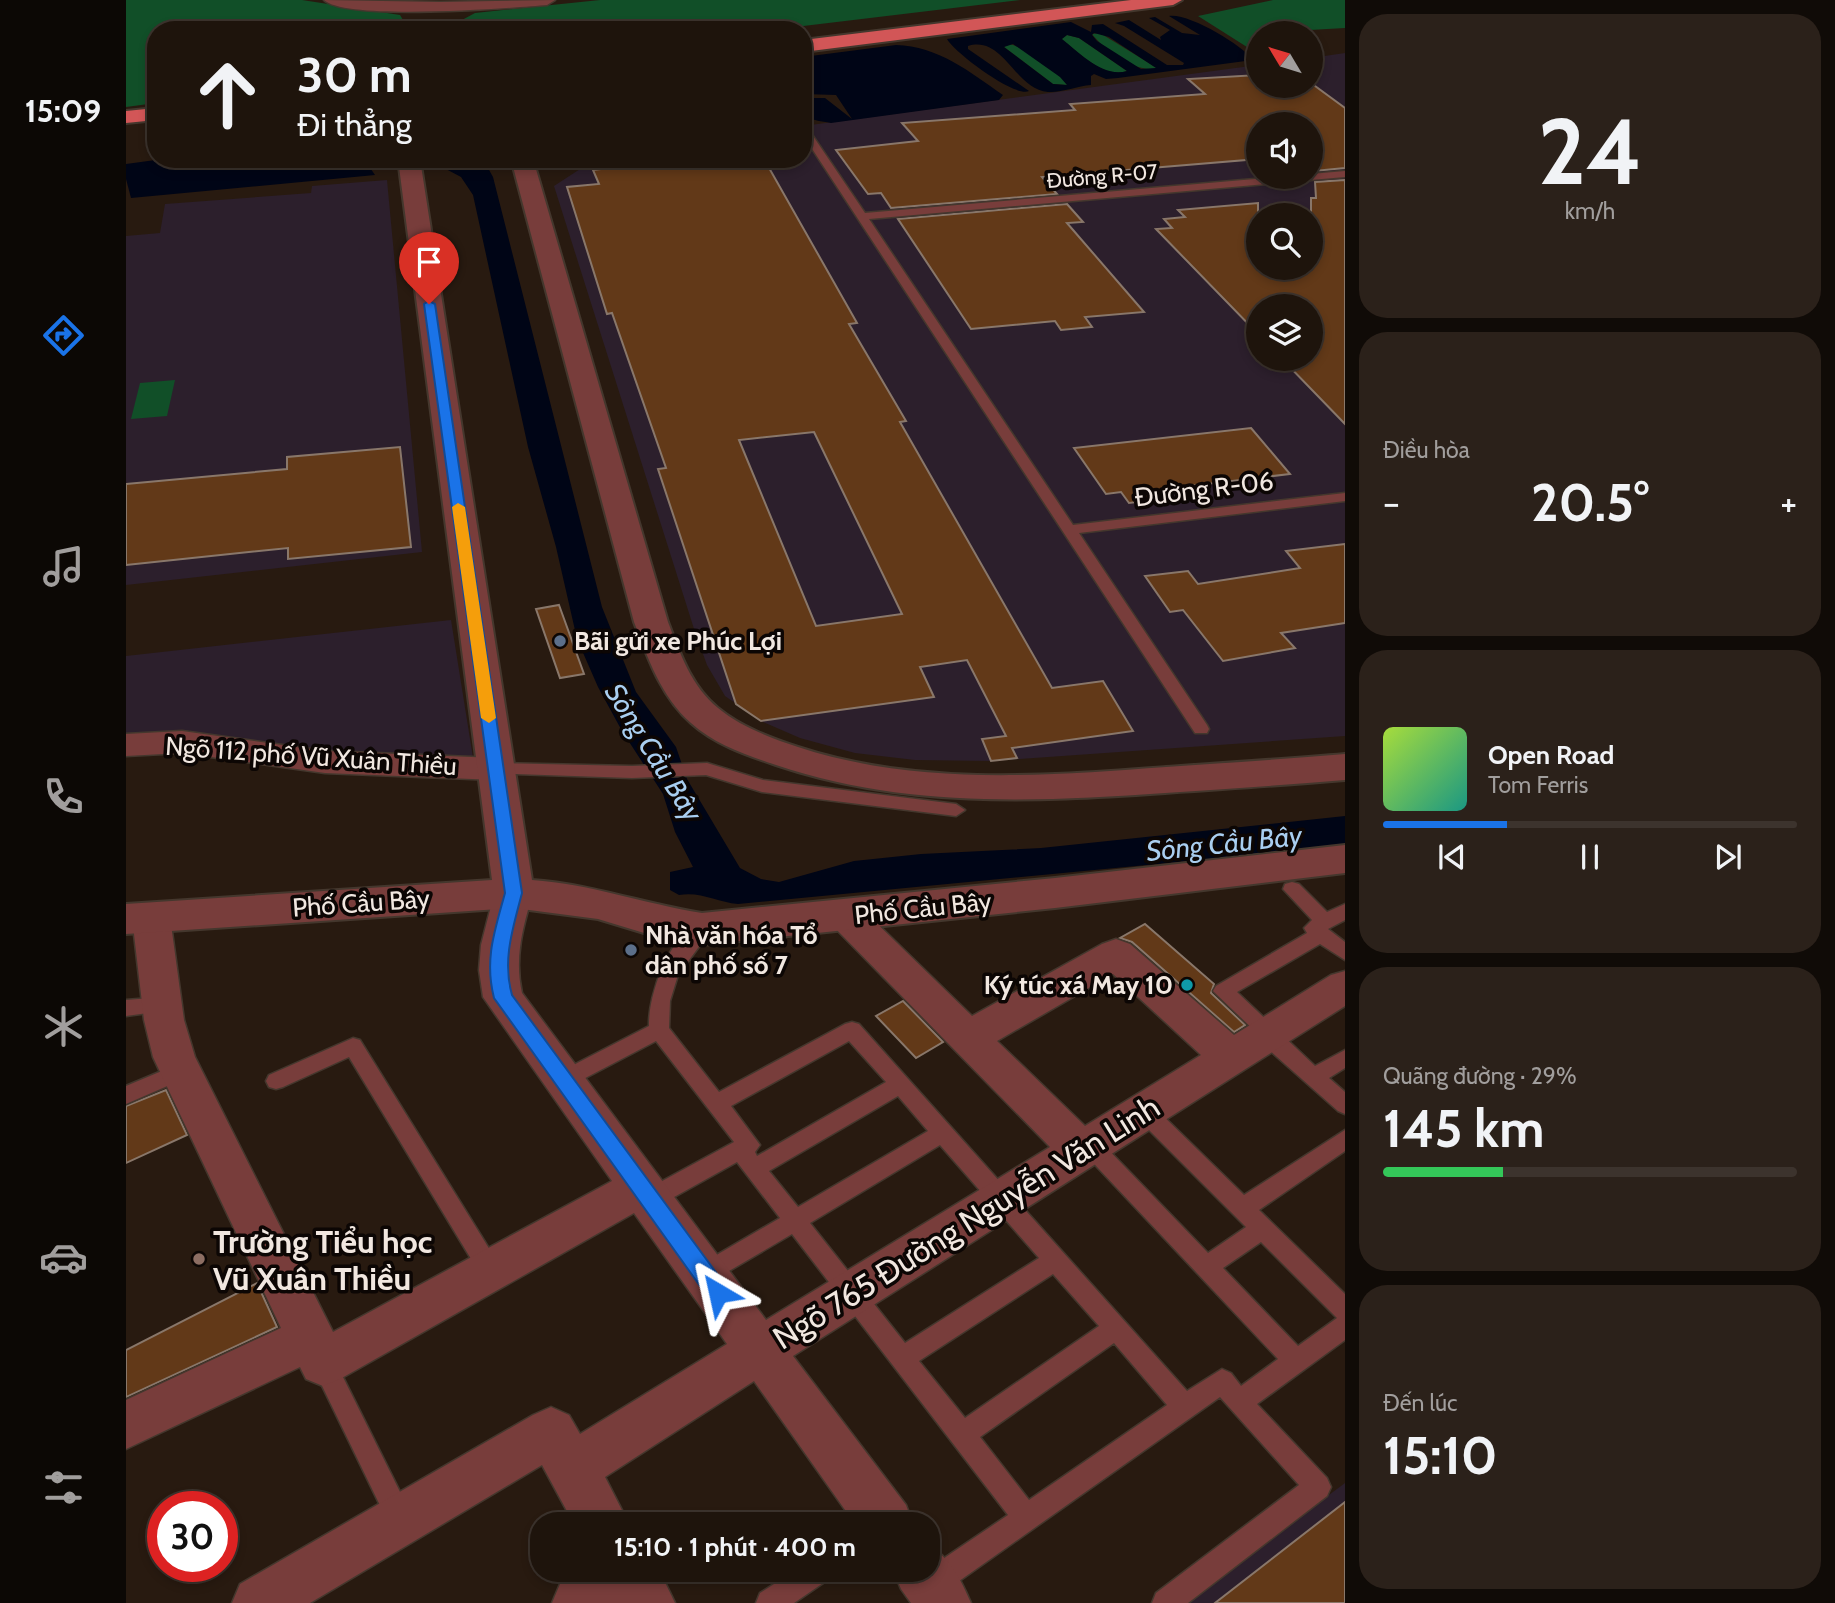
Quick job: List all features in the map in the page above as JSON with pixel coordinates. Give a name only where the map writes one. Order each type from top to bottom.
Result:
[{"type":"main road","points":[[812,45],[1095,0]]},
{"type":"main road","points":[[812,34],[1173,0]]},
{"type":"main road","points":[[126,117],[147,115]]},
{"type":"main road","points":[[126,129],[147,126]]},
{"type":"street","points":[[332,0],[415,14],[444,14],[547,0]]},
{"type":"street","points":[[410,168],[514,893]]},
{"type":"street","points":[[525,168],[651,622],[669,668],[698,711],[738,738],[784,755],[835,772],[905,783],[976,789],[1041,789],[1345,767]]},
{"type":"street","name":"Ngõ 112 phố Vũ Xuân Thiều","points":[[126,745],[182,742],[325,762],[496,769]]},
{"type":"street","name":"Phố Cầu Bây","points":[[139,918],[514,893],[600,904],[654,921],[702,929],[845,916],[1345,859]]},
{"type":"street","name":"Ngõ 765 Đường Nguyễn Văn Linh","points":[[514,893],[499,950],[498,976],[503,998],[760,1350],[1345,986]]},
{"type":"street","points":[[845,916],[968,1038],[1085,1148]]},
{"type":"street","points":[[139,918],[145,1007],[169,1037],[181,1071],[316,1350]]},
{"type":"street","points":[[968,1038],[1115,954],[1256,1042]]},
{"type":"street","points":[[126,1425],[316,1350],[490,1270],[645,1193]]},
{"type":"street","points":[[571,1469],[760,1350],[878,1512]]},
{"type":"street","points":[[259,1603],[551,1432],[596,1512]]},
{"type":"street","points":[[579,1603],[636,1582]]},
{"type":"lane","points":[[812,141],[1201,729]]},
{"type":"lane","name":"Đường R-07","points":[[862,216],[1345,174]]},
{"type":"lane","name":"Đường R-06","points":[[1069,530],[1345,497]]},
{"type":"lane","points":[[496,769],[632,772],[707,769],[762,786],[956,810]]},
{"type":"lane","points":[[1292,889],[1345,953]]},
{"type":"lane","points":[[1345,911],[1323,928],[1223,991],[1256,1042],[1313,1077],[1345,1105]]},
{"type":"lane","points":[[702,929],[687,945],[661,988],[657,1009],[659,1030],[749,1145],[748,1159],[1027,1518]]},
{"type":"lane","points":[[563,1080],[659,1030]]},
{"type":"lane","points":[[717,1103],[852,1030],[1186,1408]]},
{"type":"lane","points":[[276,1081],[353,1046],[490,1270]]},
{"type":"lane","points":[[1313,1077],[1345,1058]]},
{"type":"lane","points":[[126,1096],[181,1071]]},
{"type":"lane","points":[[645,1193],[748,1159],[901,1084]]},
{"type":"lane","points":[[1144,1111],[1345,1310]]},
{"type":"lane","points":[[704,1274],[944,1132]]},
{"type":"lane","points":[[1243,1208],[1345,1139]]},
{"type":"lane","points":[[1085,1148],[1206,1267],[1296,1361]]},
{"type":"lane","points":[[1206,1267],[1262,1228]]},
{"type":"lane","points":[[903,1358],[1056,1259]]},
{"type":"lane","points":[[1239,1402],[1345,1326]]},
{"type":"lane","points":[[962,1435],[1116,1328]]},
{"type":"lane","points":[[316,1350],[401,1521]]},
{"type":"lane","points":[[931,1586],[1222,1381],[1318,1487],[1166,1603]]},
{"type":"lane","points":[[770,1603],[802,1582]]},
{"type":"shaded area","points":[[1345,53],[1345,736],[991,761],[915,760],[855,753],[800,738],[761,721],[725,696],[707,665],[695,632],[554,186],[582,168],[812,168],[812,125],[1246,67],[1246,98],[1323,98],[1323,56]]},
{"type":"shaded area","points":[[387,180],[422,552],[126,585],[126,236],[160,233],[165,204],[311,193],[312,186]]},
{"type":"shaded area","points":[[451,620],[474,764],[126,741],[126,656]]},
{"type":"shaded area","points":[[1345,1483],[1345,1603],[1184,1603]]},
{"type":"green space","points":[[126,0],[302,0],[400,15],[403,20],[147,21],[147,104],[126,107]]},
{"type":"green space","points":[[600,0],[1020,0],[812,25],[812,21],[462,21],[475,13]]},
{"type":"green space","points":[[1273,0],[1345,0],[1345,28],[1323,29],[1323,21],[1246,21],[1246,46],[1198,16]]},
{"type":"green space","points":[[1100,33],[1157,68],[1140,67],[1121,59],[1092,34]]},
{"type":"green space","points":[[1067,35],[1079,38],[1127,71],[1109,71],[1092,63],[1061,39]]},
{"type":"green space","points":[[1008,44],[1022,49],[1040,61],[1067,85],[1053,84],[1004,47]]},
{"type":"green space","points":[[175,380],[167,416],[131,419],[140,383]]},
{"type":"water","points":[[1169,16],[1178,16],[1214,31],[1246,53],[1246,61],[1118,78],[1106,79],[1094,74],[1091,76],[1091,85],[1048,92],[1027,82],[991,48],[968,46],[968,49],[1029,91],[1022,91],[1011,88],[986,73],[961,54],[947,39],[1071,22],[1091,32],[1092,25],[1103,24],[1167,65],[1183,65],[1184,63],[1115,23],[1129,20],[1161,40],[1160,37],[1170,30],[1149,18],[1155,17],[1182,33],[1200,35]],"holes":[[[1094,33],[1109,37],[1156,68],[1141,69],[1092,35]],[[1067,35],[1079,38],[1127,71],[1101,68],[1062,39]],[[1013,44],[1060,77],[1067,85],[1053,84],[1004,47]]]},
{"type":"water","points":[[896,45],[911,46],[940,55],[966,69],[1003,95],[999,100],[831,123],[812,119],[812,98],[825,98],[852,119],[836,95],[812,94],[812,56]]},
{"type":"water","points":[[147,161],[147,168],[370,168],[375,175],[131,198],[126,179],[126,164]]},
{"type":"water","name":"Sông Cầu Bây","points":[[444,168],[488,168],[493,177],[602,607],[636,692],[676,747],[687,779],[740,868],[761,879],[779,882],[854,861],[921,854],[1041,848],[1345,816],[1345,846],[738,904],[694,894],[679,895],[670,890],[670,872],[693,867],[675,832],[663,794],[622,731],[598,687],[577,639],[556,547],[528,447],[473,195],[461,177]]},
{"type":"building","points":[[1246,76],[1246,98],[1323,98],[1323,92],[1345,108],[1345,168],[1323,170],[1323,112],[1246,112],[1246,160],[1042,177],[1057,194],[891,208],[881,193],[868,194],[836,150],[918,141],[902,123],[1075,110],[1070,104],[1205,94],[1188,79]]},
{"type":"building","points":[[769,168],[857,323],[849,324],[906,421],[900,422],[1052,688],[1103,681],[1133,731],[1012,748],[1017,758],[991,761],[982,739],[1006,736],[967,660],[920,667],[934,697],[761,721],[736,704],[658,469],[666,468],[612,313],[607,314],[567,187],[599,184],[593,170]],"holes":[[[814,432],[902,614],[816,626],[739,440]]]},
{"type":"building","points":[[1345,180],[1345,424],[1294,371],[1323,371],[1323,294],[1246,294],[1246,322],[1156,229],[1172,228],[1164,219],[1185,217],[1178,210],[1246,204],[1246,280],[1323,280],[1323,203],[1311,203],[1311,198],[1316,198],[1315,189],[1323,189],[1323,181]]},
{"type":"building","points":[[1067,204],[1083,222],[1067,223],[1144,312],[1085,317],[1092,327],[1061,330],[1055,321],[971,329],[898,219]]},
{"type":"building","points":[[1251,428],[1290,474],[1164,489],[1171,498],[1129,503],[1121,492],[1106,494],[1074,448]]},
{"type":"building","points":[[400,447],[411,547],[288,559],[288,548],[126,565],[126,484],[287,469],[287,457]]},
{"type":"building","points":[[1345,544],[1345,623],[1281,633],[1295,648],[1223,661],[1183,610],[1170,612],[1145,576],[1188,571],[1198,584],[1300,568],[1286,551]]},
{"type":"building","name":"Bãi gửi xe Phúc Lợi","points":[[559,605],[584,674],[560,678],[536,609]]},
{"type":"building","points":[[1145,924],[1214,984],[1211,993],[1245,1025],[1234,1032],[1132,942],[1120,938]]},
{"type":"building","points":[[903,1001],[943,1042],[916,1058],[876,1016]]},
{"type":"building","points":[[166,1090],[187,1135],[126,1163],[126,1106]]},
{"type":"building","points":[[257,1283],[277,1327],[126,1397],[126,1350]]},
{"type":"building","points":[[1345,1502],[1345,1603],[1215,1603]]},
{"type":"slow traffic","points":[[458,507],[489,718]]},
{"type":"place","name":"Bãi gửi xe Phúc Lợi","points":[[560,641]]},
{"type":"place","name":"Nhà văn hóa Tổ dân phố số 7","points":[[631,950]]},
{"type":"place","name":"Ký túc xá May 10","points":[[1187,985]]},
{"type":"place","name":"Trường Tiểu học Vũ Xuân Thiều","points":[[199,1259]]},
{"type":"route","points":[[429,304],[514,893],[499,950],[498,976],[503,998],[718,1293]]}]
